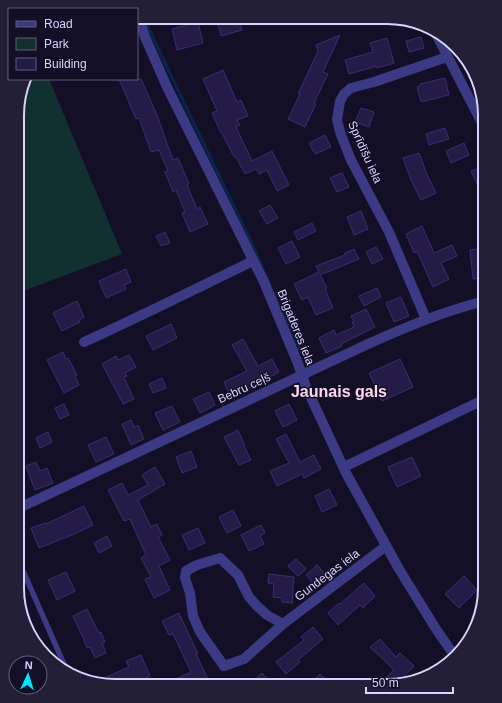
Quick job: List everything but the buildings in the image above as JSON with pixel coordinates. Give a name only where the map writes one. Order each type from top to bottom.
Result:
[{"type":"street","name":"Brigaderes iela","points":[[141,24],[167,87],[264,282],[301,376],[344,467],[386,546],[436,629],[452,651]]},
{"type":"street","points":[[440,41],[478,115]]},
{"type":"street","name":"Sprīdīšu iela","points":[[426,319],[389,232],[351,160],[337,120],[340,101],[344,94],[351,88],[374,82],[448,57]]},
{"type":"street","points":[[84,342],[253,261]]},
{"type":"street","name":"Bebru ceļš","points":[[24,506],[368,344],[426,319],[478,303]]},
{"type":"street","points":[[344,467],[478,402]]},
{"type":"street","name":"Gundegas iela","points":[[284,624],[267,615],[257,606],[249,597],[238,575],[220,558],[197,565],[186,571],[185,578],[190,592],[193,616],[200,632],[224,666],[244,659],[284,624],[386,546]]},
{"type":"lane","points":[[24,573],[63,663]]},
{"type":"green space","points":[[31,80],[49,80],[122,254],[24,291],[24,115],[27,91]]},
{"type":"waterway","points":[[148,24],[252,244],[295,342],[311,366]]},
{"type":"district","name":"Jaunais gals","points":[[339,391]]}]
